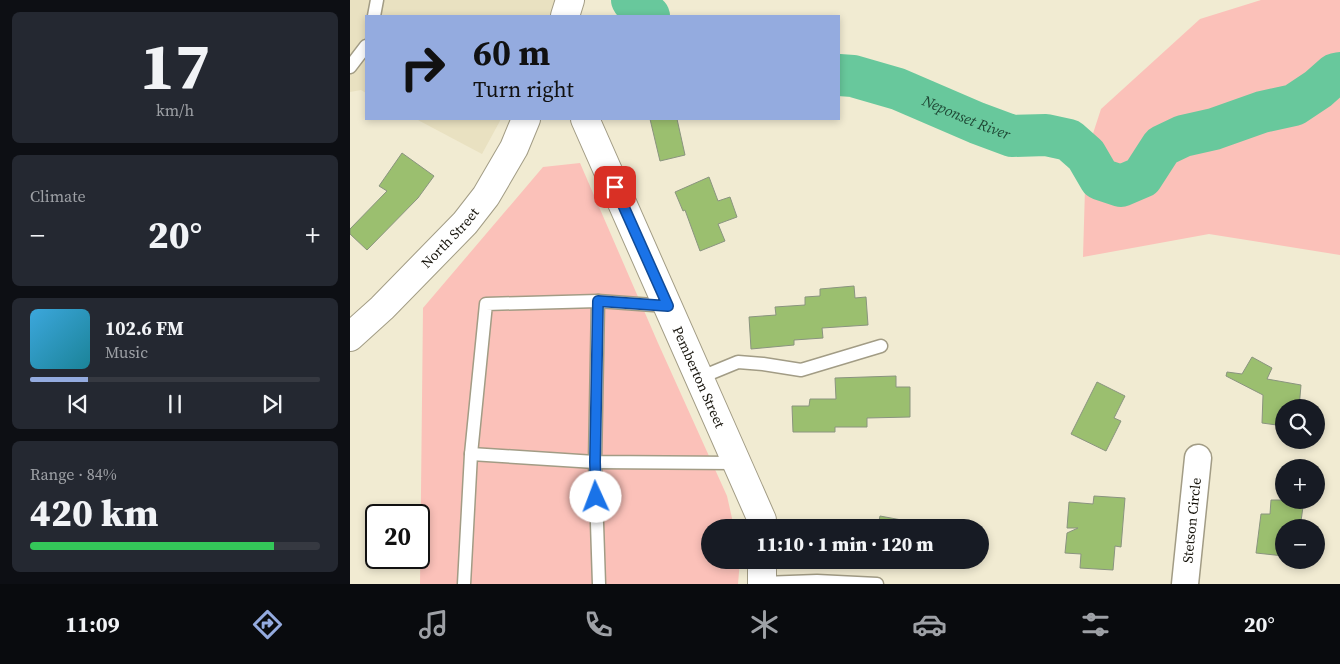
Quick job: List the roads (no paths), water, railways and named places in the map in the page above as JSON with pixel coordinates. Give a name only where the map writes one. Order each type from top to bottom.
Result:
[{"type":"street","points":[[565,15],[570,0]]},
{"type":"street","name":"North Street","points":[[350,337],[382,308],[465,223],[491,188],[514,148],[526,120]]},
{"type":"street","name":"Pemberton Street","points":[[585,120],[762,519]]},
{"type":"street","name":"Stetson Circle","points":[[1185,584],[1198,458]]},
{"type":"lane","points":[[374,15],[376,0]]},
{"type":"lane","points":[[350,67],[365,47]]},
{"type":"lane","points":[[598,301],[595,462],[599,584]]},
{"type":"lane","points":[[464,584],[471,454],[486,304],[598,301],[668,306]]},
{"type":"lane","points":[[699,378],[738,362],[800,370],[881,346]]},
{"type":"lane","points":[[471,454],[595,462],[736,463]]},
{"type":"lane","points":[[762,576],[878,584]]},
{"type":"waterway","name":"Neponset River","points":[[632,0],[639,9],[648,15]]},
{"type":"waterway","name":"Neponset River","points":[[840,75],[853,76],[898,89],[1012,136],[1046,135],[1069,140],[1086,155],[1100,179],[1121,186],[1142,177],[1162,146],[1183,136],[1214,129],[1262,112],[1294,105],[1318,89],[1335,74],[1340,73]]}]
